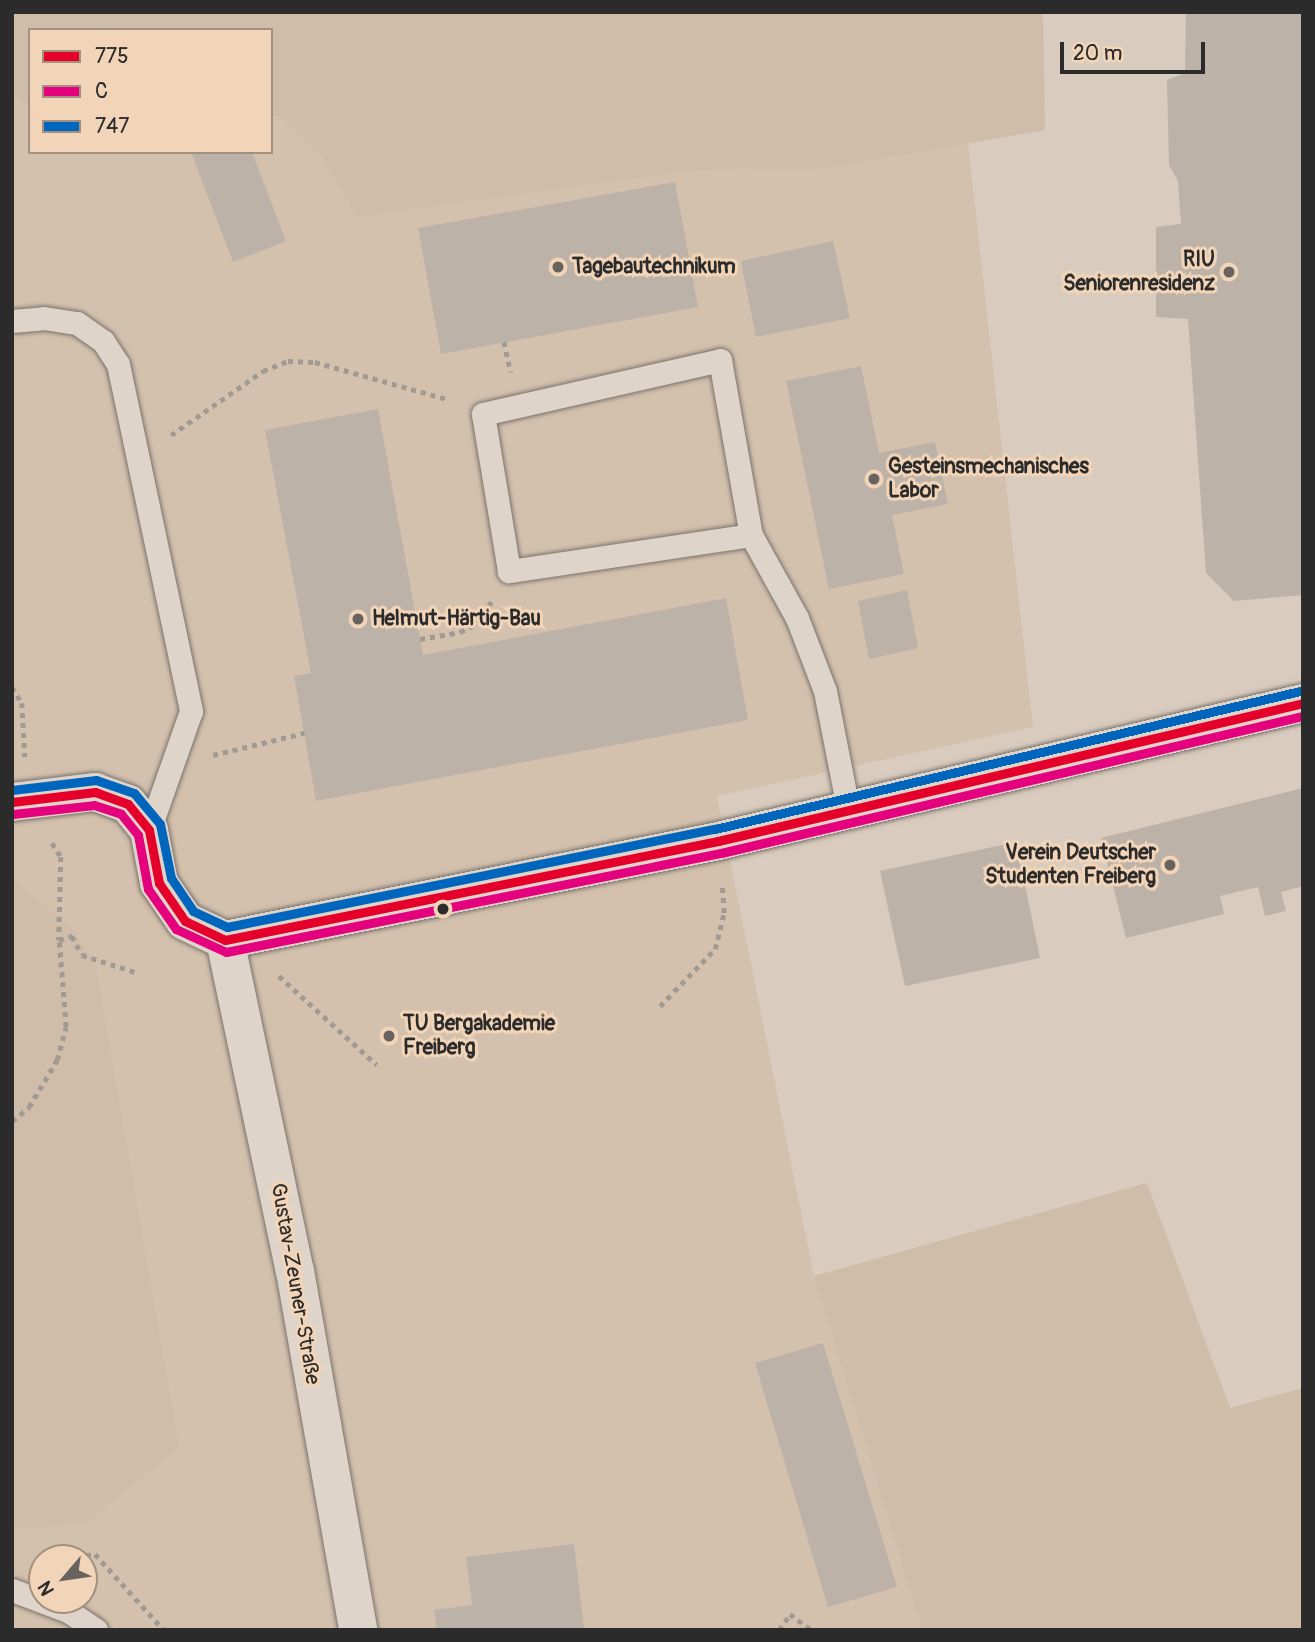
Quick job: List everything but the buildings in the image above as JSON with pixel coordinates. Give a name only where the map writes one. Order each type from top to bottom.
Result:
[{"type":"street","points":[[20,801],[95,792],[128,804],[149,830],[159,883],[186,921],[225,940],[718,841],[848,808],[1303,704]]},
{"type":"street","name":"Gustav-Zeuner-Straße","points":[[225,940],[295,1271],[358,1630]]},
{"type":"lane","points":[[12,321],[44,318],[77,323],[103,341],[118,364],[191,711],[149,830]]},
{"type":"lane","points":[[751,535],[509,571],[483,414],[720,360],[751,535],[797,618],[825,691],[848,808]]},
{"type":"lane","points":[[12,1590],[68,1611],[96,1630]]},
{"type":"path","points":[[504,342],[513,381]]},
{"type":"path","points":[[138,457],[263,371],[288,361],[315,362],[428,390],[483,414]]},
{"type":"path","points":[[420,639],[460,632],[478,623],[509,571]]},
{"type":"path","points":[[12,687],[22,703],[20,801],[61,857],[59,940],[66,1027],[57,1060],[29,1107],[12,1121]]},
{"type":"path","points":[[172,766],[304,733]]},
{"type":"path","points":[[660,1006],[716,949],[724,913],[718,841]]},
{"type":"path","points":[[59,940],[72,936],[82,956],[138,974]]},
{"type":"path","points":[[225,940],[299,990],[376,1065]]},
{"type":"path","points":[[98,1556],[164,1630]]},
{"type":"path","points":[[779,1630],[790,1614],[811,1630]]},
{"type":"shaded area","points":[[12,12],[1043,12],[1045,130],[821,169],[696,170],[357,217],[321,156],[279,117],[273,116],[273,28],[28,28],[28,106],[12,94]]},
{"type":"shaded area","name":"TU Bergakademie Freiberg","points":[[12,94],[28,106],[28,154],[273,154],[273,116],[279,117],[321,156],[357,217],[696,170],[821,169],[968,142],[1033,727],[717,796],[814,1276],[922,1630],[12,1630]]},
{"type":"shaded area","points":[[12,879],[70,926],[95,961],[179,1447],[88,1522],[12,1530]]},
{"type":"shaded area","points":[[1147,1183],[1230,1408],[1303,1388],[1303,1630],[922,1630],[814,1276]]},
{"type":"transit line","name":"747","points":[[12,790],[96,780],[134,793],[160,824],[171,878],[193,911],[227,927],[715,829],[1300,691]]},
{"type":"transit line","name":"775","points":[[12,802],[95,792],[128,804],[149,830],[159,883],[185,921],[225,940],[718,841],[1303,703]]},
{"type":"transit line","name":"C","points":[[13,814],[94,805],[121,814],[138,835],[148,889],[176,929],[226,952],[721,853],[1303,716]]},
{"type":"place","name":"Tagebautechnikum","points":[[558,267]]},
{"type":"place","name":"RIU Seniorenresidenz","points":[[1229,272]]},
{"type":"place","name":"Gesteinsmechanisches Labor","points":[[874,479]]},
{"type":"place","name":"Helmut-Härtig-Bau","points":[[358,619]]},
{"type":"place","name":"Verein Deutscher Studenten Freiberg","points":[[1170,865]]},
{"type":"place","name":"TU Bergakademie Freiberg","points":[[389,1036]]}]
